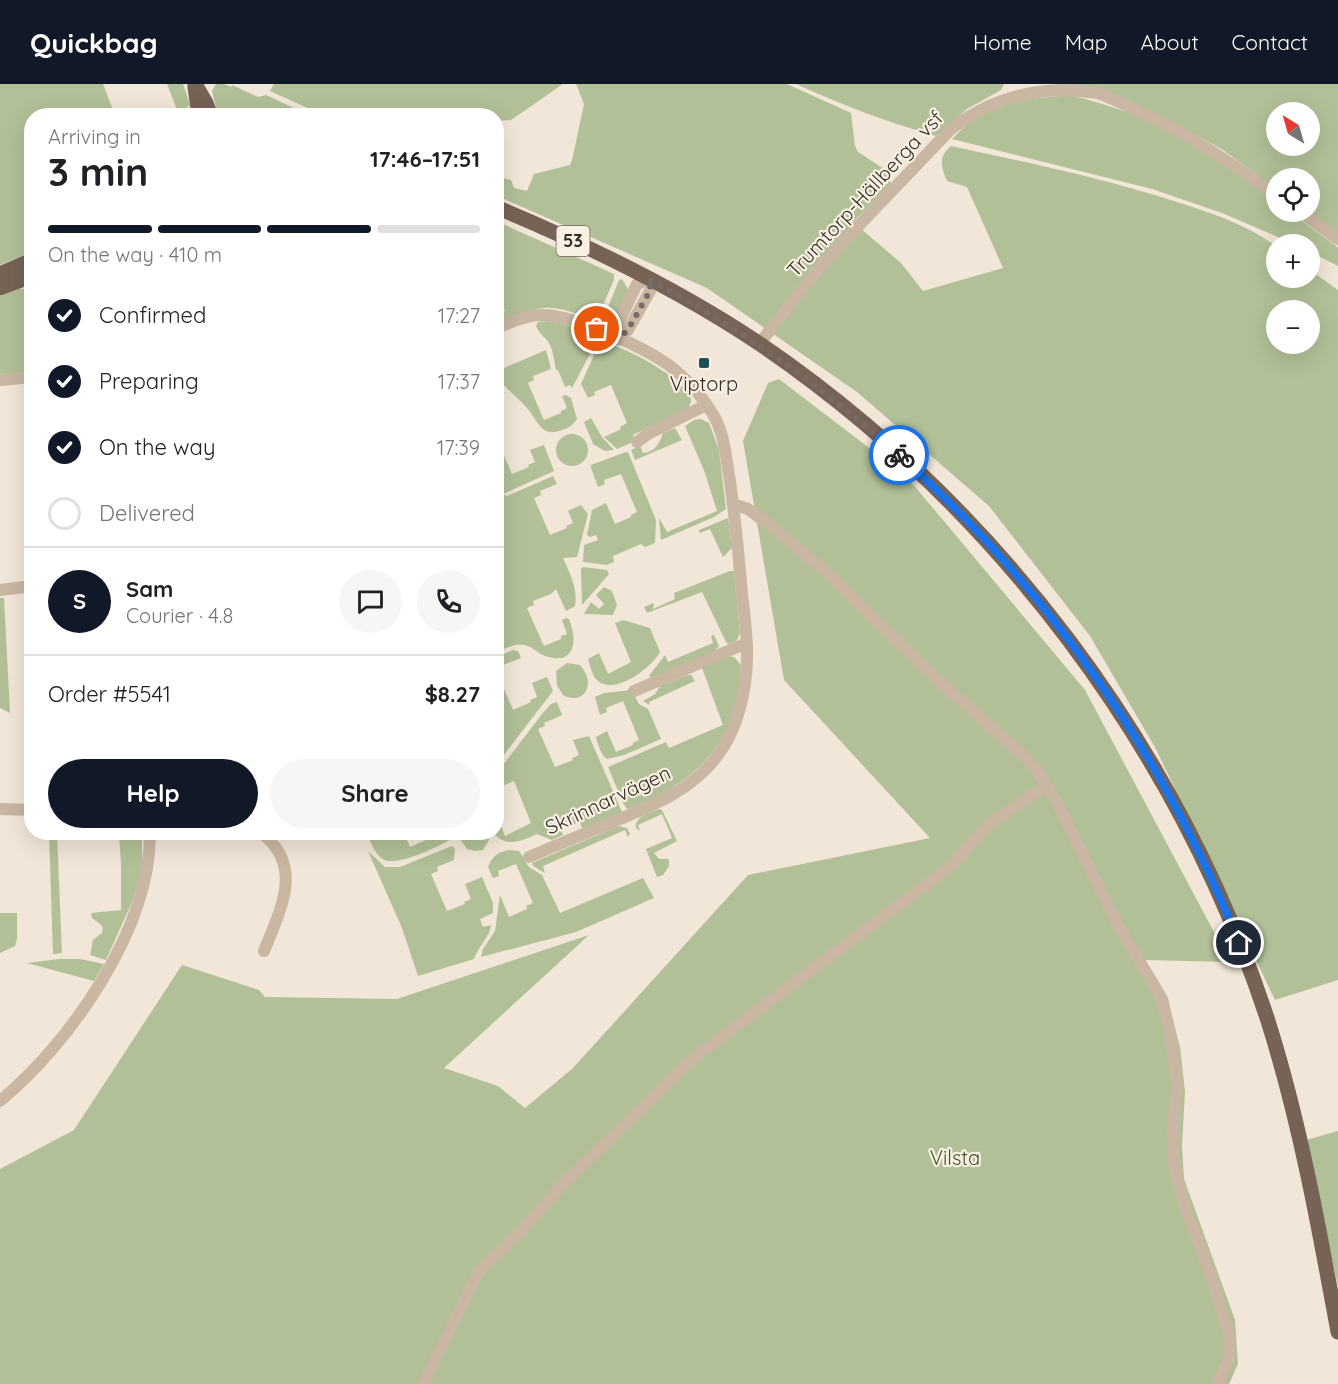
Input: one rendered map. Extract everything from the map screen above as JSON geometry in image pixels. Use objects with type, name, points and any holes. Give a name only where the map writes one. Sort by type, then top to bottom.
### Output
[{"type":"main road","points":[[195,84],[197,108]]},
{"type":"main road","points":[[195,84],[208,108]]},
{"type":"main road","name":"53","points":[[504,211],[599,254],[700,306],[759,344],[856,418],[924,477],[1014,571],[1094,675],[1138,741],[1202,858],[1235,932],[1268,1021],[1283,1074],[1306,1168],[1338,1332]]},
{"type":"main road","points":[[0,274],[24,264]]},
{"type":"main road","points":[[0,288],[24,279]]},
{"type":"street","name":"Trumtorp-Hällberga vsf","points":[[759,344],[823,263],[948,132],[981,107],[1014,93],[1052,88],[1096,93],[1149,116],[1202,144],[1266,188]]},
{"type":"street","points":[[1314,222],[1338,239]]},
{"type":"street","points":[[618,339],[628,330],[651,289],[648,279]]},
{"type":"street","name":"Skrinnarvägen","points":[[504,325],[527,317],[552,315],[582,322],[651,354],[674,369],[691,385],[706,405],[724,440],[747,643],[747,672],[737,718],[728,739],[705,770],[664,800],[529,857]]},
{"type":"street","points":[[0,380],[24,378]]},
{"type":"street","points":[[637,442],[648,434],[706,405]]},
{"type":"street","points":[[733,504],[748,509],[826,572],[931,674],[1025,757],[1046,784],[1116,922],[1156,989],[1166,1015],[1177,1085],[1173,1128],[1174,1164],[1184,1205],[1209,1269],[1230,1338],[1230,1356],[1218,1384]]},
{"type":"street","points":[[0,590],[24,587]]},
{"type":"street","points":[[634,690],[747,643]]},
{"type":"street","points":[[423,1384],[478,1273],[520,1232],[562,1185],[671,1079],[695,1057],[947,869],[987,827],[1046,784]]},
{"type":"street","points":[[0,809],[24,810]]},
{"type":"street","points":[[0,1101],[44,1060],[63,1038],[101,982],[135,909],[148,866],[150,840]]},
{"type":"street","points":[[264,951],[284,900],[287,885],[282,860],[269,840]]},
{"type":"green space","points":[[0,84],[103,84],[112,108],[24,108],[24,255],[0,265]]},
{"type":"green space","points":[[167,84],[183,84],[190,105],[186,108],[176,108]]},
{"type":"green space","points":[[216,84],[231,87],[232,85],[258,97],[266,95],[294,108],[216,108],[212,91]]},
{"type":"green space","points":[[274,84],[563,84],[511,120],[504,120],[504,108],[308,108],[270,91]]},
{"type":"green space","points":[[576,84],[787,84],[851,113],[855,146],[858,152],[887,171],[891,184],[853,222],[901,263],[923,291],[1003,268],[967,187],[947,181],[942,167],[942,158],[951,146],[1093,178],[1216,215],[1266,240],[1266,288],[1320,288],[1320,277],[1338,290],[1338,980],[1275,1000],[1156,749],[1090,636],[989,506],[857,392],[707,288],[504,199],[504,178],[511,180],[514,188],[527,191],[534,174],[570,165],[584,104]]},
{"type":"green space","points":[[796,84],[1004,84],[1001,90],[967,109],[936,136],[865,113]]},
{"type":"green space","points":[[1054,84],[1338,84],[1338,234],[1320,220],[1320,168],[1266,168],[1266,182],[1223,150],[1178,125],[1072,86]]},
{"type":"green space","points":[[1069,95],[1141,118],[1209,153],[1266,194],[1266,222],[1303,222],[1320,234],[1271,234],[1222,213],[1152,189],[952,139],[972,119],[1010,101]]},
{"type":"green space","points":[[504,225],[614,274],[614,280],[596,321],[568,311],[545,308],[523,312],[504,319]]},
{"type":"green space","points":[[1320,234],[1338,248],[1338,266],[1320,257]]},
{"type":"green space","points":[[622,279],[629,291],[612,318],[602,322],[619,280]]},
{"type":"green space","points":[[24,289],[24,372],[0,374],[0,296]]},
{"type":"green space","points":[[538,322],[565,324],[594,336],[593,348],[572,388],[570,385],[565,387],[556,370],[550,345],[536,326]]},
{"type":"green space","points":[[600,342],[622,348],[675,379],[690,396],[688,409],[633,435],[635,441],[617,449],[604,437],[621,429],[620,427],[627,423],[611,385],[594,392],[595,395],[588,398],[581,384]]},
{"type":"green space","points":[[546,350],[551,369],[533,376],[534,380],[528,383],[544,420],[567,408],[562,396],[566,395],[571,398],[577,419],[564,429],[555,432],[545,430],[504,385],[504,368]]},
{"type":"green space","name":"Vilsta","points":[[779,379],[907,477],[1085,690],[1230,962],[1145,960],[1158,981],[1172,1017],[1180,1047],[1185,1091],[1182,1146],[1184,1179],[1235,1320],[1238,1364],[1229,1384],[0,1384],[0,1169],[74,1130],[182,965],[259,990],[265,997],[397,999],[589,935],[444,1068],[498,1086],[525,1108],[573,1068],[748,875],[930,838],[784,680],[743,441],[768,383]]},
{"type":"green space","points":[[591,418],[602,437],[614,450],[605,451],[593,444],[584,422]]},
{"type":"green space","points":[[701,419],[709,423],[719,450],[726,509],[714,517],[661,540],[659,518],[667,532],[717,511],[705,473],[685,426],[694,420]]},
{"type":"green space","points":[[675,428],[682,440],[635,460],[631,450],[640,446],[643,453],[651,451],[658,444],[663,433]]},
{"type":"green space","points":[[572,434],[584,438],[588,450],[584,462],[572,466],[560,462],[556,450],[560,438]]},
{"type":"green space","points":[[544,445],[554,471],[504,494],[504,455],[512,474],[535,462],[530,450]]},
{"type":"green space","points":[[628,452],[656,520],[655,543],[645,547],[641,544],[613,556],[614,562],[607,565],[583,562],[584,545],[598,540],[596,535],[590,537],[587,535],[592,510],[606,503],[615,524],[637,512],[621,474],[604,480],[605,484],[598,487],[591,468],[591,465]]},
{"type":"green space","points":[[553,476],[557,484],[540,491],[541,495],[534,498],[550,535],[573,523],[568,511],[581,505],[588,514],[577,557],[563,558],[574,588],[575,606],[566,611],[556,589],[551,594],[533,601],[534,605],[527,608],[544,646],[567,634],[562,620],[569,619],[573,635],[572,650],[563,658],[555,658],[545,656],[527,646],[504,649],[504,494],[507,496]]},
{"type":"green space","points":[[728,518],[732,548],[723,557],[710,529],[700,533],[699,530]]},
{"type":"green space","points":[[583,567],[607,570],[609,574],[582,605],[581,569]]},
{"type":"green space","points":[[734,571],[740,633],[733,643],[726,642],[702,592],[647,613],[644,607],[654,603],[653,609],[675,599],[674,593]]},
{"type":"green space","points":[[604,587],[612,591],[617,605],[613,615],[584,614],[591,602],[599,609],[604,604],[596,595]]},
{"type":"green space","points":[[0,598],[4,598],[10,713],[0,708]]},
{"type":"green space","points":[[623,620],[650,628],[660,652],[649,665],[632,678],[613,685],[604,684],[594,676],[588,659],[599,653],[608,674],[631,662],[615,623]]},
{"type":"green space","points":[[714,635],[719,646],[715,651],[652,678],[649,676],[665,655],[668,662],[713,643],[711,636]]},
{"type":"green space","points":[[513,650],[518,651],[521,658],[504,665],[504,654]]},
{"type":"green space","points":[[727,656],[734,657],[741,665],[738,697],[723,737],[712,753],[683,780],[648,801],[628,809],[624,805],[608,767],[666,742],[669,748],[723,725],[702,668]]},
{"type":"green space","points":[[567,663],[580,665],[588,680],[585,692],[576,698],[563,695],[557,685],[556,671]]},
{"type":"green space","points":[[691,675],[695,681],[649,702],[650,705],[643,701],[655,694],[660,686]]},
{"type":"green space","points":[[547,677],[553,691],[504,755],[504,689],[513,710],[537,697],[532,683]]},
{"type":"green space","points":[[632,690],[639,704],[648,709],[661,739],[624,755],[607,759],[601,752],[596,737],[607,731],[616,752],[639,740],[623,701],[606,708],[607,712],[600,715],[595,697],[604,693]]},
{"type":"green space","points":[[557,702],[562,715],[544,723],[545,726],[538,729],[555,767],[579,755],[573,740],[589,736],[622,812],[583,829],[579,822],[561,830],[563,835],[552,840],[537,834],[520,841],[508,842],[503,840],[504,834],[505,836],[531,823],[514,781],[504,785],[504,764],[551,704]]},
{"type":"green space","points":[[659,809],[662,810],[677,841],[654,853],[659,859],[669,859],[669,866],[663,875],[657,877],[646,849],[672,838],[662,814],[638,825],[640,831],[636,828],[636,824],[640,818]]},
{"type":"green space","points":[[619,826],[627,828],[630,834],[628,837],[625,830],[543,866],[545,873],[533,866],[532,863]]},
{"type":"green space","points":[[49,840],[57,840],[62,953],[53,954]]},
{"type":"green space","points":[[119,840],[142,840],[142,870],[132,902],[106,960],[90,955],[93,940],[102,933],[103,928],[92,918],[91,913],[121,910]]},
{"type":"green space","points":[[370,840],[407,840],[410,847],[426,840],[449,840],[418,855],[390,861],[384,860]]},
{"type":"green space","points":[[461,840],[489,840],[483,850],[467,849]]},
{"type":"green space","points":[[452,846],[455,849],[454,860],[437,867],[438,871],[431,874],[447,911],[471,899],[465,884],[482,877],[493,903],[493,913],[480,919],[483,927],[491,925],[490,929],[474,959],[418,976],[402,928],[368,851],[385,867],[400,867]]},
{"type":"green space","points":[[510,850],[519,851],[529,867],[542,875],[560,913],[643,878],[654,898],[576,932],[481,957],[483,949],[495,931],[500,895],[509,917],[527,909],[526,906],[533,903],[516,864],[498,871],[499,876],[493,878],[488,867],[496,855]]},
{"type":"green space","points":[[0,913],[17,913],[17,939],[15,946],[0,953]]},
{"type":"green space","points":[[80,959],[104,964],[94,981],[27,963]]},
{"type":"green space","points":[[1338,1131],[1338,1286],[1306,1140]]},
{"type":"way so far","points":[[597,329],[618,339],[628,330],[651,289],[648,279],[700,306],[759,344],[812,382],[899,455]]},
{"type":"place","name":"Viptorp","points":[[704,363]]},
{"type":"route","points":[[899,455],[954,507],[1014,571],[1094,675],[1138,741],[1169,795],[1202,858],[1239,943]]}]
